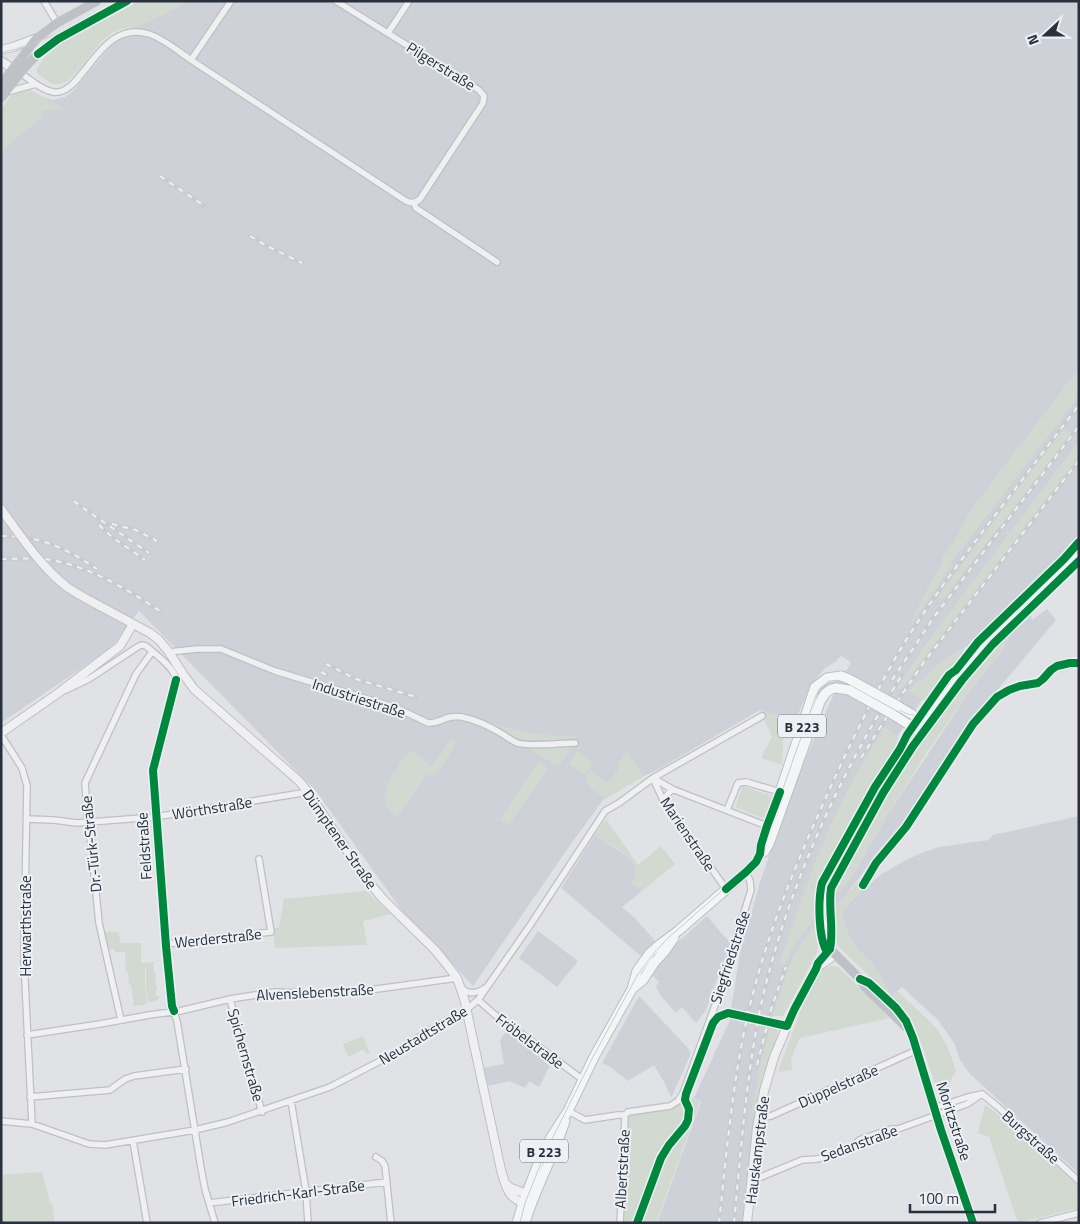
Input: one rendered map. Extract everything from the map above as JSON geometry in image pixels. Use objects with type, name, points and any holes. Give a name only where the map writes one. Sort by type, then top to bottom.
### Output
[{"type":"main road","points":[[4,95],[22,57],[37,38],[57,23],[98,1]]},
{"type":"main road","points":[[1,84],[58,39],[127,1]]},
{"type":"main road","points":[[832,952],[827,942],[824,902],[828,880],[880,789],[960,672],[980,649],[1079,551]]},
{"type":"main road","name":"B 223","points":[[525,1223],[541,1156],[568,1112],[632,989],[636,973],[658,945],[678,931],[726,889],[748,876],[756,862],[815,687],[827,678],[842,676],[922,727]]},
{"type":"main road","name":"B 223","points":[[760,854],[764,852],[769,844],[820,702],[826,692],[832,688],[844,688],[895,710]]},
{"type":"main road","name":"Moritzstraße","points":[[832,952],[860,979],[869,983],[896,1008],[906,1021],[973,1223]]},
{"type":"main road","name":"B 223","points":[[517,1223],[529,1200]]},
{"type":"street","points":[[44,1],[57,23]]},
{"type":"street","points":[[191,60],[231,1]]},
{"type":"street","name":"Pilgerstraße","points":[[336,1],[479,90],[484,96],[483,102],[420,199],[414,203]]},
{"type":"street","points":[[388,33],[409,1]]},
{"type":"street","points":[[1,61],[46,90],[54,93],[61,92],[69,88],[107,44],[119,36],[138,32],[159,38],[406,201],[414,203],[416,208],[497,262]]},
{"type":"street","points":[[1,50],[37,38]]},
{"type":"street","points":[[4,95],[36,84]]},
{"type":"street","name":"Dümptener Straße","points":[[1,509],[53,575],[79,595],[155,636],[169,652],[194,689],[299,781],[366,879],[383,899],[435,950],[456,978],[467,1009],[501,1170],[508,1192],[512,1197],[529,1200]]},
{"type":"street","points":[[1,734],[120,646],[133,624]]},
{"type":"street","points":[[57,694],[89,679],[138,646],[146,646],[152,652]]},
{"type":"street","name":"Industriestraße","points":[[169,652],[221,649],[275,671],[397,708],[428,723],[434,723],[451,716],[462,717],[488,726],[518,743],[575,743]]},
{"type":"street","name":"Feldstraße","points":[[152,652],[176,675],[153,770],[155,817],[172,1006],[178,1021],[203,1175],[215,1223]]},
{"type":"street","name":"Dr.-Türk-Straße","points":[[120,1020],[99,923],[85,783],[136,674],[152,652]]},
{"type":"street","name":"Neustadtstraße","points":[[1,1121],[32,1124],[89,1144],[105,1145],[133,1141],[195,1130],[262,1112],[330,1087],[386,1058],[467,1009],[478,1000],[605,811],[653,778],[762,716]]},
{"type":"street","name":"Herwarthstraße","points":[[1,734],[22,768],[27,786],[24,961],[32,1124]]},
{"type":"street","points":[[653,778],[672,789],[767,826]]},
{"type":"street","name":"Marienstraße","points":[[653,778],[663,800],[726,889]]},
{"type":"street","points":[[727,810],[738,783],[746,782],[780,792]]},
{"type":"street","points":[[663,800],[672,789]]},
{"type":"street","name":"Wörthstraße","points":[[27,819],[77,823],[155,817],[308,792]]},
{"type":"street","name":"Werderstraße","points":[[166,944],[271,932],[259,859]]},
{"type":"street","name":"Siegfriedstraße","points":[[568,1112],[585,1120],[624,1115],[628,1112],[675,1104],[681,1096],[717,1000],[751,890],[748,876]]},
{"type":"street","name":"Hauskampstraße","points":[[747,1223],[758,1118],[774,1057],[794,1010],[818,962],[832,952]]},
{"type":"street","name":"Alvenslebenstraße","points":[[27,1035],[180,1011],[230,999],[274,992],[355,992],[456,978]]},
{"type":"street","points":[[460,987],[464,991],[472,993],[479,992],[489,986]]},
{"type":"street","name":"Spichernstraße","points":[[230,999],[262,1112]]},
{"type":"street","name":"Fröbelstraße","points":[[478,1000],[583,1080]]},
{"type":"street","name":"Düppelstraße","points":[[758,1118],[771,1116],[917,1050]]},
{"type":"street","points":[[30,1097],[110,1090],[125,1079],[134,1076],[186,1068]]},
{"type":"street","name":"Burgstraße","points":[[935,1112],[967,1104],[982,1094],[1079,1181]]},
{"type":"street","points":[[291,1101],[306,1191],[308,1223]]},
{"type":"street","name":"Sedanstraße","points":[[752,1177],[769,1174],[802,1160],[818,1159],[853,1147],[859,1140],[891,1129],[898,1129],[935,1112]]},
{"type":"street","name":"Albertstraße","points":[[620,1223],[624,1115]]},
{"type":"street","points":[[133,1141],[146,1223]]},
{"type":"street","points":[[376,1157],[385,1166],[390,1223]]},
{"type":"street","name":"Friedrich-Karl-Straße","points":[[209,1204],[387,1182]]},
{"type":"street","points":[[1040,1223],[1079,1213]]},
{"type":"shaded area","points":[[140,1],[1079,1],[1079,539],[1009,610],[975,641],[964,648],[957,665],[945,673],[926,692],[815,864],[780,963],[818,914],[856,870],[888,814],[968,694],[1001,653],[1014,625],[1030,610],[1032,620],[1047,609],[1056,620],[968,725],[905,824],[871,862],[843,899],[818,922],[797,950],[788,969],[773,1016],[773,1028],[755,1111],[744,1223],[657,1223],[701,1102],[694,1098],[729,1022],[740,953],[760,882],[792,789],[844,671],[847,670],[851,662],[841,656],[825,668],[811,685],[798,714],[778,716],[760,710],[603,800],[473,986],[400,908],[316,791],[139,611],[111,648],[1,723],[1,110],[16,93],[30,90],[53,100],[65,97],[72,92],[110,47],[136,26],[127,9]]},
{"type":"shaded area","points":[[140,1],[191,1],[138,26],[112,33],[103,40],[73,76],[60,84],[53,84],[37,73],[37,69],[44,58],[60,44]]},
{"type":"shaded area","points":[[30,90],[66,110],[43,110],[42,118],[8,145],[1,154],[1,109],[11,96]]},
{"type":"shaded area","points":[[1079,368],[1079,396],[952,561],[951,566],[909,627],[943,561],[941,560],[956,538],[969,512]]},
{"type":"shaded area","points":[[1063,428],[1072,434],[942,600],[939,596]]},
{"type":"shaded area","points":[[1079,441],[1079,458],[901,689],[897,688],[926,644]]},
{"type":"shaded area","points":[[1009,636],[1001,653],[968,694],[925,755],[856,870],[831,900],[832,889],[892,781],[962,682],[997,642]]},
{"type":"shaded area","points":[[964,648],[960,660],[925,701],[908,691],[947,658]]},
{"type":"shaded area","points":[[760,710],[778,716],[784,727],[782,765],[761,758],[772,737]]},
{"type":"shaded area","points":[[485,721],[525,732],[555,736],[579,736],[568,740],[526,740],[514,737]]},
{"type":"shaded area","points":[[885,726],[903,743],[872,788],[819,885],[816,896],[818,914],[796,943],[784,966],[780,963],[823,844],[849,788]]},
{"type":"shaded area","points":[[451,739],[455,742],[454,748],[435,776],[428,772],[398,817],[388,808],[385,798],[388,783],[396,769],[410,750],[431,767]]},
{"type":"shaded area","points":[[526,746],[530,747],[573,746],[558,767]]},
{"type":"shaded area","points":[[577,751],[593,763],[585,775],[569,764]]},
{"type":"shaded area","points":[[628,752],[643,777],[605,799],[593,790],[585,780],[590,771],[608,783],[619,768],[617,766],[624,755]]},
{"type":"shaded area","points":[[538,762],[548,769],[508,826],[500,820]]},
{"type":"shaded area","points":[[743,786],[772,796],[764,818],[735,807]]},
{"type":"shaded area","points":[[1079,816],[1079,1174],[970,1074],[960,1060],[954,1043],[938,1020],[902,987],[891,997],[874,966],[857,949],[849,936],[842,917],[843,909],[863,889],[882,874],[919,854],[939,847],[989,840],[993,835]]},
{"type":"shaded area","points":[[606,819],[638,865],[661,846],[675,864],[643,890],[632,883],[636,876],[636,869],[633,863],[622,852],[595,835]]},
{"type":"shaded area","points":[[595,835],[630,858],[635,866],[636,875],[632,883],[643,890],[622,907],[635,918],[656,942],[642,957],[561,888]]},
{"type":"shaded area","points":[[863,875],[866,880],[863,889],[843,909],[842,917],[849,936],[857,949],[874,966],[891,996],[838,946],[834,937],[832,909]]},
{"type":"shaded area","points":[[366,891],[391,914],[363,921],[367,945],[275,948],[273,929],[279,927],[284,899]]},
{"type":"shaded area","points":[[707,916],[730,943],[706,1010],[696,1023],[682,1007],[676,1013],[660,995],[656,986],[659,982],[650,975],[659,962],[677,943]]},
{"type":"shaded area","points":[[818,922],[817,953],[783,1016],[773,1016],[793,958],[809,932]]},
{"type":"shaded area","points":[[538,931],[578,961],[557,987],[519,958]]},
{"type":"shaded area","points":[[105,932],[119,932],[120,943],[141,943],[141,963],[154,962],[156,988],[158,990],[156,990],[156,996],[160,996],[158,1000],[148,1002],[145,967],[145,988],[147,1004],[134,1006],[128,972],[126,972],[125,952],[115,952],[114,949],[109,949]]},
{"type":"shaded area","points":[[831,966],[838,967],[889,1018],[800,1038],[791,1058],[792,1070],[778,1072],[800,1012],[820,971]]},
{"type":"shaded area","points":[[897,991],[938,1030],[948,1049],[956,1071],[949,1083],[950,1092],[938,1092],[913,1022],[902,1007],[891,997]]},
{"type":"shaded area","points":[[639,996],[690,1052],[690,1056],[671,1097],[654,1065],[628,1081],[602,1063]]},
{"type":"shaded area","points":[[770,1028],[776,1029],[778,1032],[755,1111],[752,1113],[761,1061]]},
{"type":"shaded area","points":[[508,1029],[552,1062],[539,1087],[529,1081],[525,1088],[510,1081],[488,1086],[484,1068],[504,1064],[500,1040]]},
{"type":"shaded area","points":[[363,1036],[370,1053],[367,1054],[363,1049],[348,1057],[343,1044]]},
{"type":"shaded area","points":[[684,1094],[700,1102],[656,1223],[622,1223],[627,1115],[670,1107]]},
{"type":"shaded area","points":[[985,1105],[1079,1187],[1079,1208],[1018,1223],[989,1137],[978,1133]]},
{"type":"shaded area","points":[[42,1172],[50,1203],[53,1204],[54,1223],[1,1223],[1,1175]]},
{"type":"tram line","points":[[1,53],[32,44],[61,32],[117,1]]},
{"type":"tram line","points":[[520,1223],[525,1203],[545,1153],[593,1057],[638,974],[668,938],[748,868],[762,848],[820,688],[829,681],[842,680],[905,713],[916,715],[926,712],[974,653],[1079,549]]},
{"type":"railway","points":[[160,176],[206,207]]},
{"type":"railway","points":[[250,236],[302,263]]},
{"type":"railway","points":[[719,1223],[735,1084],[751,1001],[774,926],[812,828],[861,723],[903,645],[958,565],[1079,405]]},
{"type":"railway","points":[[892,680],[934,617],[1079,426]]},
{"type":"railway","points":[[861,758],[924,662],[1079,460]]},
{"type":"railway","points":[[74,501],[149,553]]},
{"type":"railway","points":[[112,524],[136,530],[157,541]]},
{"type":"railway","points":[[99,525],[112,537],[145,560]]},
{"type":"railway","points":[[1,536],[41,541],[63,549],[97,569]]},
{"type":"railway","points":[[1,559],[42,559],[84,569],[136,595],[160,611]]},
{"type":"railway","points":[[326,664],[356,679],[416,697]]},
{"type":"railway","points":[[321,672],[327,675]]},
{"type":"railway","points":[[734,1223],[751,1059],[761,1005],[785,918],[800,876],[837,793],[879,713],[902,675]]},
{"type":"railway","points":[[757,1065],[772,1006],[786,967]]},
{"type":"cycle path","points":[[38,54],[58,39],[127,1]]},
{"type":"cycle path","points":[[827,952],[822,937],[820,918],[822,883],[875,787],[907,735],[949,675],[956,670],[978,642],[1064,559],[1079,542]]},
{"type":"cycle path","points":[[830,949],[831,888],[883,793],[913,746],[962,680],[993,644],[1079,561]]},
{"type":"cycle path","points":[[863,885],[876,863],[906,827],[973,724],[997,697],[1020,686],[1038,683],[1057,666],[1079,663]]},
{"type":"cycle path","points":[[174,1011],[166,946],[153,770],[176,680]]},
{"type":"cycle path","points":[[726,889],[756,862],[780,792]]},
{"type":"cycle path","points":[[637,1223],[661,1158],[688,1120],[689,1109],[685,1100],[686,1094],[713,1023],[718,1017],[728,1013],[787,1026],[818,963],[830,949]]},
{"type":"cycle path","points":[[860,979],[869,983],[880,993],[896,1008],[906,1021],[973,1223]]}]
